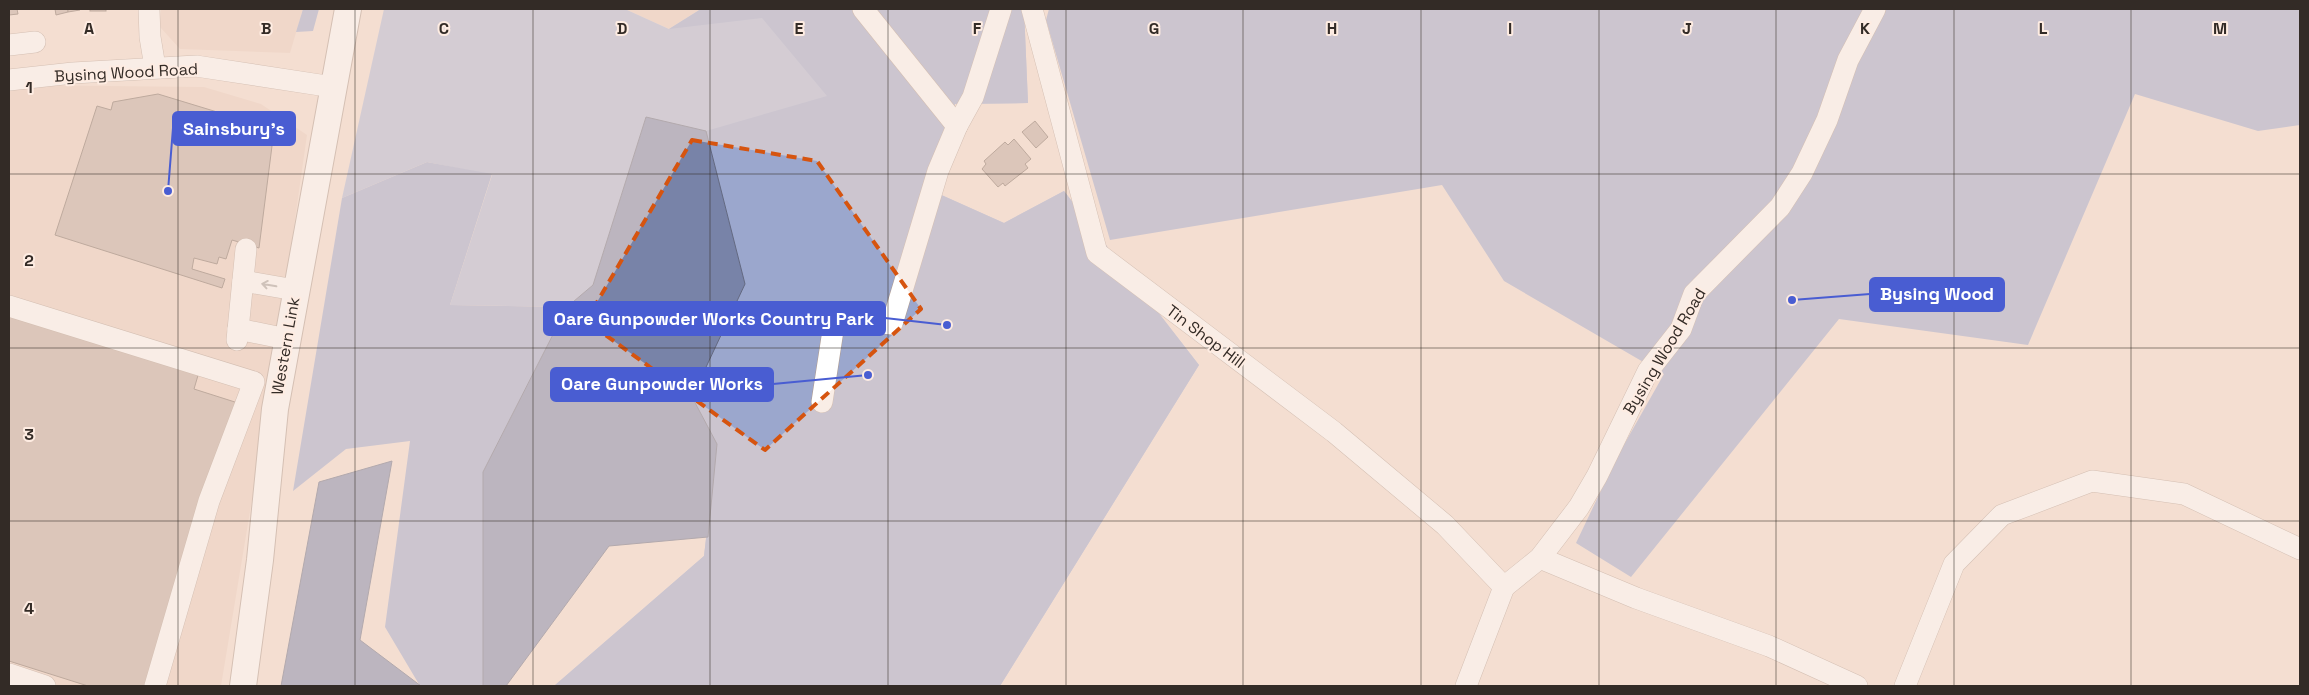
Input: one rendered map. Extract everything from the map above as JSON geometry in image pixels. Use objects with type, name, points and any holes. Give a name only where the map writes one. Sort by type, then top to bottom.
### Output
[{"type":"main road","name":"Western Link","points":[[243,686],[260,560],[275,409],[295,290],[323,151],[348,9]]},
{"type":"street","points":[[149,9],[150,37],[155,67]]},
{"type":"street","points":[[863,9],[957,126]]},
{"type":"street","points":[[822,402],[834,324],[846,319],[892,324],[938,170],[957,126],[973,97],[1001,9]]},
{"type":"street","name":"Tin Shop Hill","points":[[1032,9],[1098,253],[1334,432],[1445,525],[1504,586]]},
{"type":"street","name":"Bysing Wood Road","points":[[1504,586],[1540,558],[1579,507],[1597,476],[1648,371],[1681,329],[1694,294],[1780,208],[1802,173],[1827,120],[1848,60],[1875,9]]},
{"type":"street","points":[[9,45],[35,42]]},
{"type":"street","name":"Bysing Wood Road","points":[[9,80],[155,67],[196,66],[333,88]]},
{"type":"street","points":[[246,249],[238,335],[286,340]]},
{"type":"street","points":[[243,281],[295,290]]},
{"type":"street","points":[[9,306],[254,382],[209,501],[155,686]]},
{"type":"street","points":[[1905,686],[1954,564],[2002,515],[2092,481],[2184,494],[2300,549]]},
{"type":"street","points":[[1540,558],[1636,598],[1769,646],[1857,686]]},
{"type":"street","points":[[1466,686],[1504,586]]},
{"type":"street","points":[[9,674],[45,686]]},
{"type":"highlighted area","points":[[692,140],[817,161],[921,309],[765,450],[586,321]]},
{"type":"shaded area","points":[[161,9],[303,9],[290,53],[180,49],[160,27]]},
{"type":"shaded area","points":[[303,9],[319,9],[313,31],[296,32]]},
{"type":"shaded area","points":[[384,9],[625,9],[669,29],[701,9],[1024,9],[1028,103],[955,104],[928,189],[1004,223],[1064,191],[1199,365],[1000,686],[554,686],[704,556],[717,444],[692,397],[646,117],[593,285],[567,307],[450,305],[492,175],[427,162],[342,198]]},
{"type":"shaded area","points":[[625,9],[701,9],[669,29]]},
{"type":"shaded area","points":[[701,9],[1024,9],[1028,103],[955,104],[928,189],[1004,223],[1064,191],[1199,365],[1000,686],[554,686],[704,556],[717,444],[692,397],[745,284],[706,131],[827,96],[762,18],[669,29]]},
{"type":"shaded area","points":[[1049,9],[2300,9],[2300,125],[2258,131],[2135,94],[2028,345],[1839,319],[1631,577],[1576,543],[1617,457],[1664,374],[1504,281],[1442,185],[1110,240],[1046,20]]},
{"type":"shaded area","points":[[9,85],[204,87],[261,104],[307,135],[273,373],[221,686],[9,686]]},
{"type":"shaded area","points":[[646,117],[706,131],[745,284],[692,397],[717,444],[708,537],[609,546],[506,686],[483,686],[483,472],[567,307],[593,285]]},
{"type":"shaded area","points":[[427,162],[492,174],[450,305],[567,307],[483,472],[483,686],[420,686],[385,627],[410,441],[346,449],[293,491],[342,198]]},
{"type":"shaded area","points":[[392,461],[360,640],[421,686],[281,686],[319,482]]},
{"type":"building","points":[[9,9],[17,9],[18,14],[9,15]]},
{"type":"building","points":[[55,9],[68,9],[68,12],[56,15]]},
{"type":"building","points":[[68,9],[80,9],[80,10],[68,12]]},
{"type":"building","points":[[90,9],[106,9],[106,11],[90,11]]},
{"type":"building","points":[[158,94],[250,122],[246,138],[272,146],[259,248],[232,240],[226,259],[219,257],[217,264],[194,258],[192,269],[225,279],[222,288],[55,235],[97,106],[111,110],[113,102]]},
{"type":"building","points":[[1035,121],[1048,137],[1036,148],[1022,132]]},
{"type":"building","points":[[1014,139],[1031,159],[1025,164],[1028,168],[1005,186],[1003,183],[998,187],[982,169],[986,164],[984,161],[1005,142],[1008,145]]},
{"type":"building","points":[[9,311],[199,372],[194,389],[238,403],[147,686],[88,686],[9,661]]},
{"type":"place","name":"Sainsbury's","points":[[168,191]]},
{"type":"place","name":"Bysing Wood","points":[[1792,300]]},
{"type":"place","name":"Oare Gunpowder Works Country Park","points":[[947,325]]},
{"type":"place","name":"Oare Gunpowder Works","points":[[868,375]]}]
